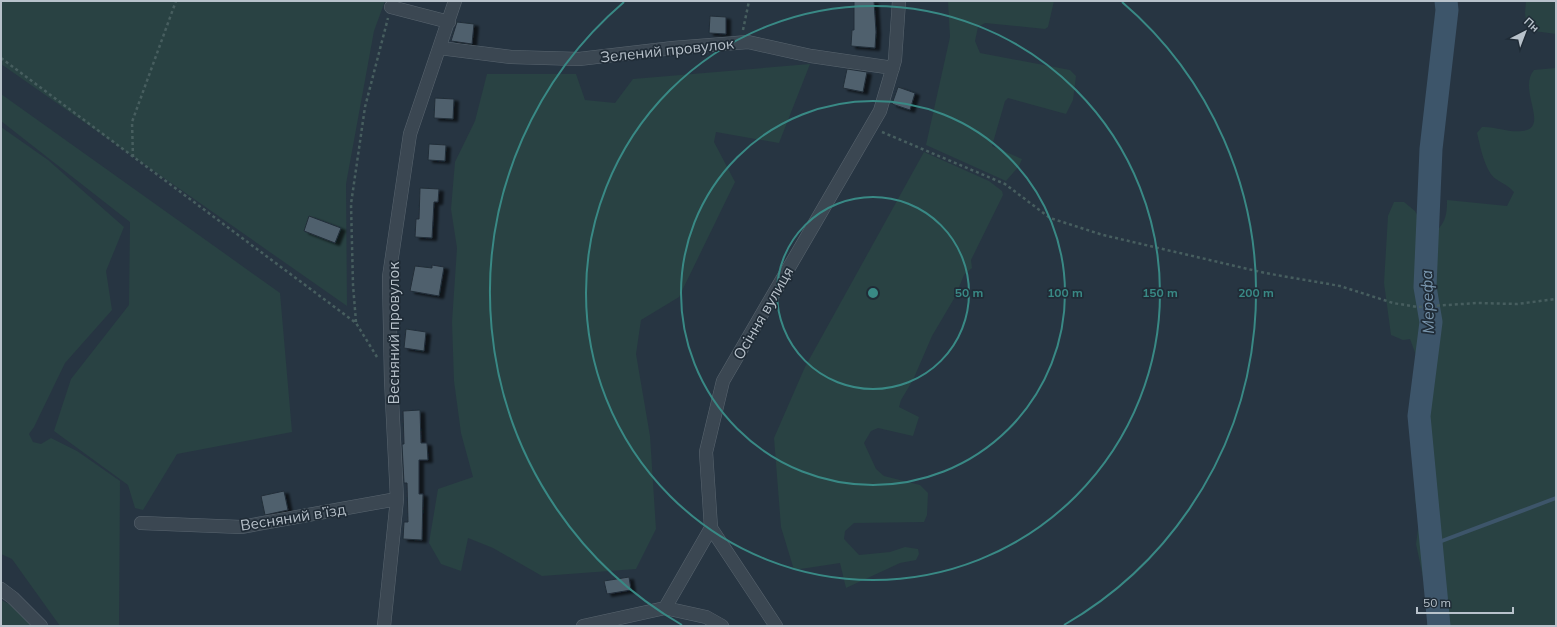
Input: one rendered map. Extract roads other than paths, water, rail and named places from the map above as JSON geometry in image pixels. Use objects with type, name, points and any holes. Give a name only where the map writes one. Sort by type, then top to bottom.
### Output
[{"type":"street","name":"Весняний провулок","points":[[384,626],[396,499],[391,380],[389,277],[410,134],[455,1]]},
{"type":"street","name":"Осіння вулиця","points":[[776,626],[711,528],[706,452],[723,381],[880,111],[895,60],[899,1]]},
{"type":"street","points":[[391,7],[449,22]]},
{"type":"street","name":"Зелений провулок","points":[[440,48],[512,57],[579,60],[674,48],[748,42],[811,56],[893,68]]},
{"type":"street","name":"Весняний в’їзд","points":[[141,523],[241,527],[396,499]]},
{"type":"street","points":[[665,608],[711,528]]},
{"type":"street","points":[[1,590],[13,598],[42,626]]},
{"type":"street","points":[[583,626],[665,608],[706,617],[722,626]]},
{"type":"waterway","name":"Мерефа","points":[[1439,626],[1419,416],[1431,322],[1425,287],[1431,149],[1447,10],[1446,1]]},
{"type":"waterway","points":[[1431,545],[1556,498]]}]
